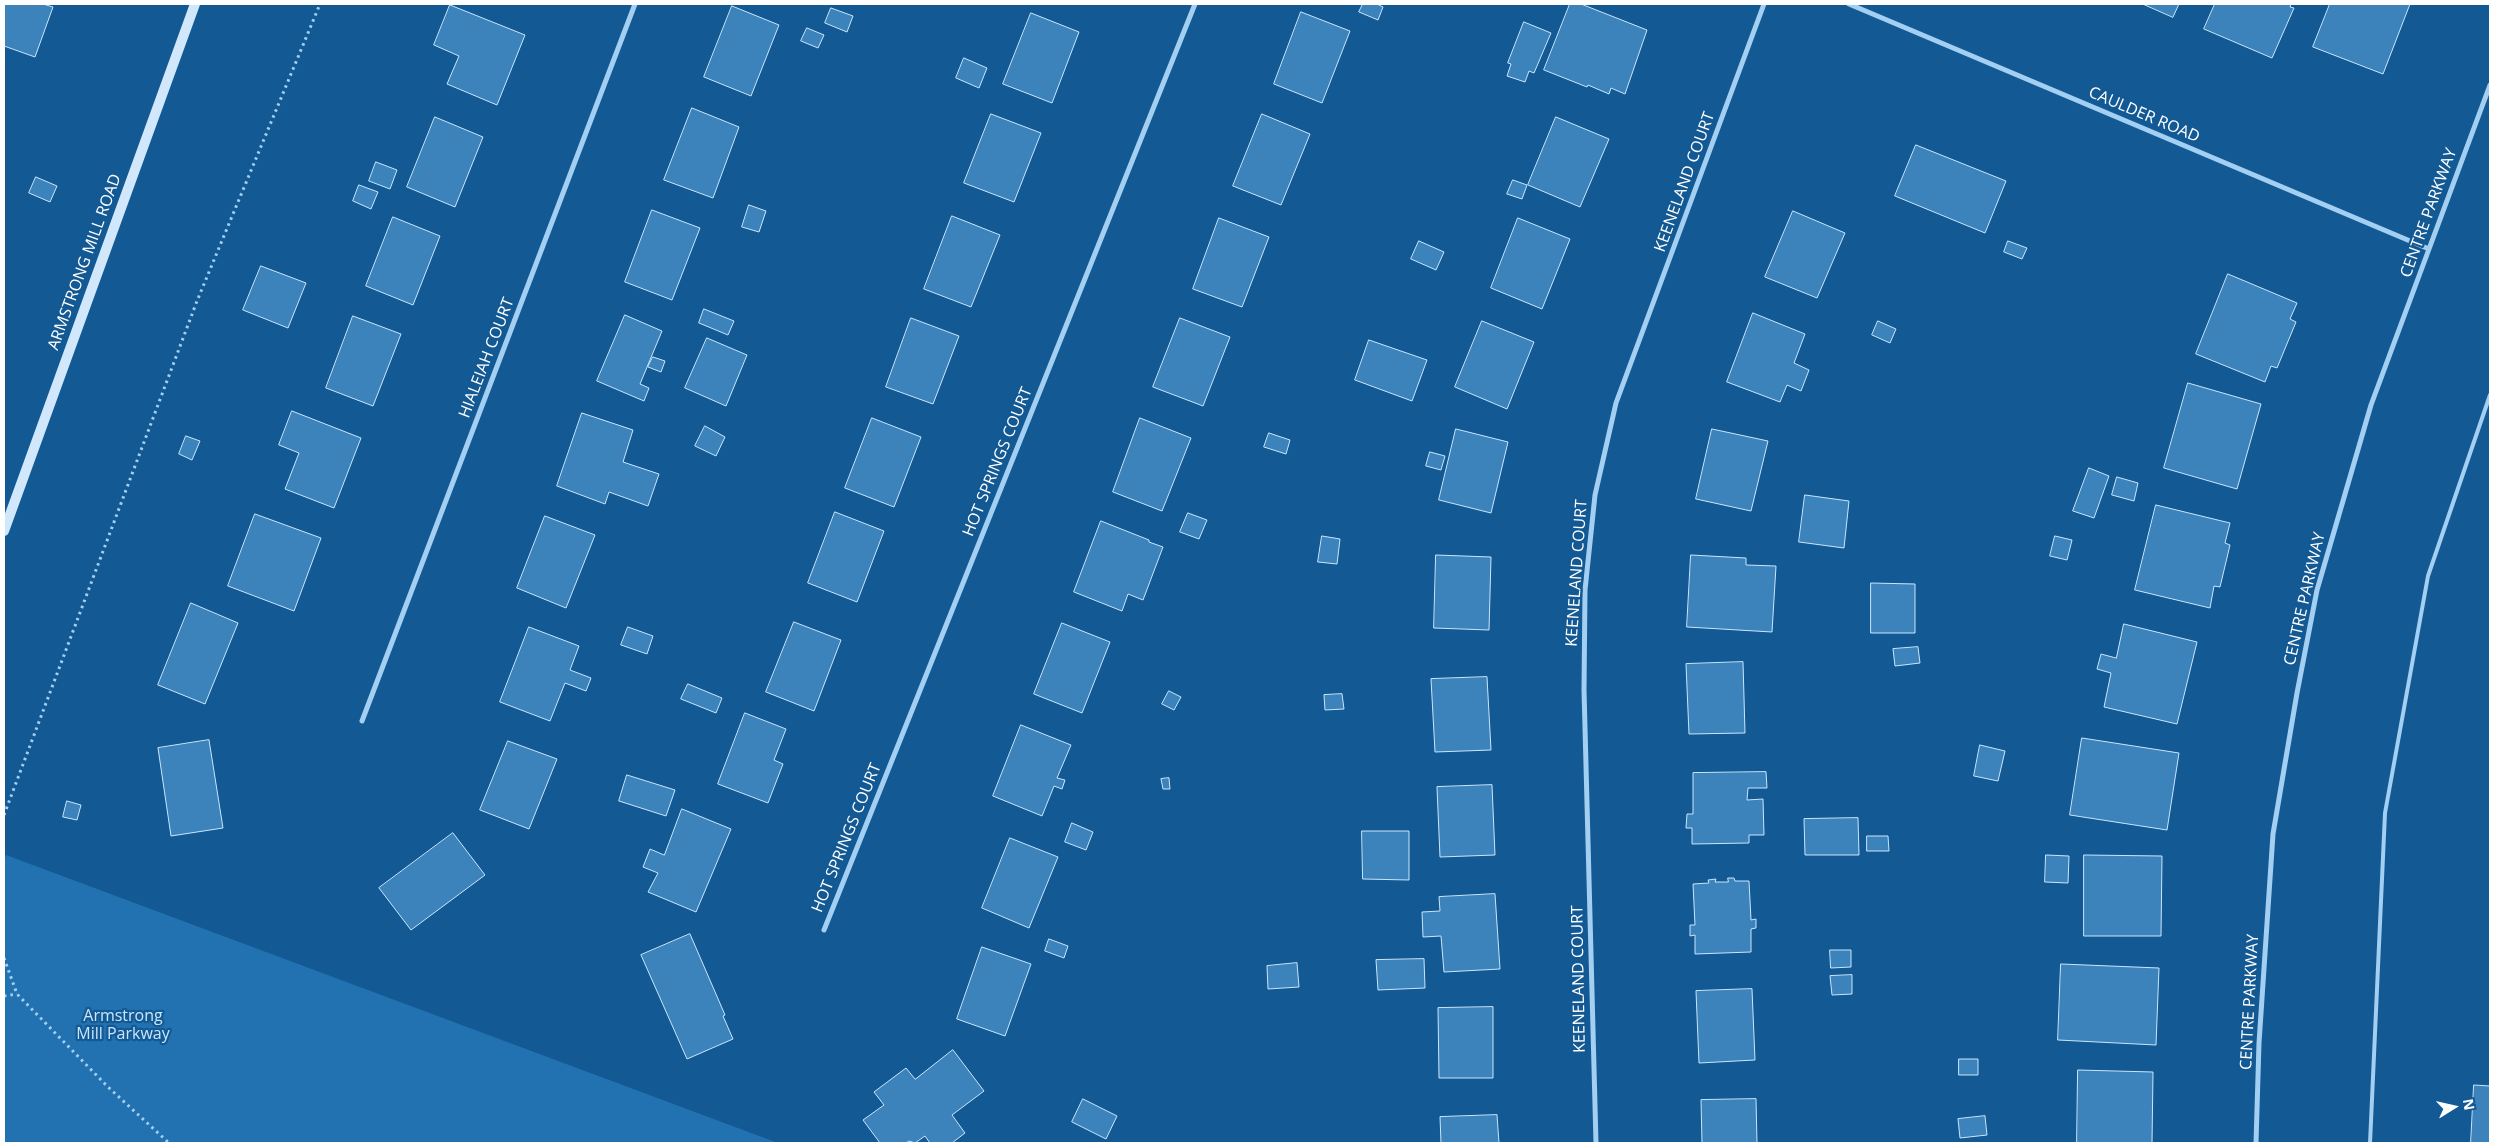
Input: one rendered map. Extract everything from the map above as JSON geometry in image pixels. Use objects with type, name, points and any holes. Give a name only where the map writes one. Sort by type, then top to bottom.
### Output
[{"type":"main road","name":"ARMSTRONG MILL ROAD","points":[[4,531],[195,4]]},
{"type":"street","name":"HIALEIAH COURT","points":[[362,721],[635,4]]},
{"type":"street","name":"HOT SPRINGS COURT","points":[[824,930],[1195,4]]},
{"type":"street","name":"KEENELAND COURT","points":[[1596,1143],[1584,690],[1585,590],[1595,495],[1616,403],[1764,4]]},
{"type":"street","name":"CAULDER ROAD","points":[[1849,4],[2429,248]]},
{"type":"street","name":"CENTRE PARKWAY","points":[[2256,1143],[2259,1043],[2273,834],[2297,693],[2318,590],[2371,405],[2490,85]]},
{"type":"lane","points":[[2370,1143],[2385,813],[2428,576],[2490,395]]},
{"type":"path","points":[[4,815],[197,300],[320,4]]},
{"type":"path","points":[[4,958],[17,994],[108,1087],[169,1143]]},
{"type":"path","points":[[4,996],[17,994]]},
{"type":"green space","name":"Armstrong Mill Parkway","points":[[6,855],[778,1143],[4,1143],[4,862]]},
{"type":"building","points":[[4,4],[43,4],[53,7],[35,57],[4,46]]},
{"type":"building","points":[[1363,4],[1377,4],[1383,7],[1378,20],[1359,12]]},
{"type":"building","points":[[1570,4],[1581,4],[1647,30],[1625,94],[1611,88],[1609,94],[1544,70]]},
{"type":"building","points":[[2143,4],[2179,4],[2173,17]]},
{"type":"building","points":[[2215,4],[2291,4],[2290,7],[2294,8],[2272,58],[2204,29]]},
{"type":"building","points":[[2330,4],[2410,4],[2383,74],[2313,47]]},
{"type":"building","points":[[450,5],[525,35],[497,105],[447,84],[459,56],[434,45]]},
{"type":"building","points":[[732,6],[779,25],[751,96],[704,77]]},
{"type":"building","points":[[831,8],[853,16],[847,32],[825,23]]},
{"type":"building","points":[[1301,12],[1350,31],[1322,103],[1274,84]]},
{"type":"building","points":[[1031,13],[1079,32],[1052,103],[1003,84]]},
{"type":"building","points":[[1524,22],[1551,33],[1534,73],[1529,71],[1525,82],[1507,76],[1511,64],[1508,63]]},
{"type":"building","points":[[807,28],[824,35],[818,48],[801,41]]},
{"type":"building","points":[[964,58],[987,68],[979,88],[956,78]]},
{"type":"building","points":[[692,108],[739,127],[713,198],[664,180]]},
{"type":"building","points":[[991,114],[1041,133],[1014,202],[964,183]]},
{"type":"building","points":[[1262,114],[1310,134],[1281,205],[1233,186]]},
{"type":"building","points":[[435,117],[483,137],[455,207],[407,187]]},
{"type":"building","points":[[1556,117],[1609,139],[1580,207],[1528,185]]},
{"type":"building","points":[[1916,145],[2006,181],[1985,233],[1895,196]]},
{"type":"building","points":[[376,162],[397,170],[390,189],[369,181]]},
{"type":"building","points":[[36,177],[57,186],[50,202],[29,193]]},
{"type":"building","points":[[1513,180],[1527,185],[1522,199],[1507,194]]},
{"type":"building","points":[[359,185],[378,192],[371,209],[353,201]]},
{"type":"building","points":[[749,205],[766,211],[759,232],[742,227]]},
{"type":"building","points":[[652,210],[700,228],[672,300],[625,282]]},
{"type":"building","points":[[1793,211],[1845,233],[1817,298],[1765,277]]},
{"type":"building","points":[[952,216],[1000,235],[971,307],[924,289]]},
{"type":"building","points":[[393,217],[440,236],[413,305],[366,286]]},
{"type":"building","points":[[1219,218],[1269,237],[1242,307],[1193,289]]},
{"type":"building","points":[[1518,218],[1570,239],[1542,309],[1491,288]]},
{"type":"building","points":[[1419,241],[1444,252],[1436,270],[1411,259]]},
{"type":"building","points":[[2008,241],[2027,248],[2022,259],[2004,252]]},
{"type":"building","points":[[261,266],[306,283],[288,328],[243,310]]},
{"type":"building","points":[[2228,274],[2297,303],[2290,319],[2296,322],[2277,368],[2271,366],[2265,382],[2196,354]]},
{"type":"building","points":[[704,309],[734,321],[728,335],[699,323]]},
{"type":"building","points":[[1753,313],[1805,334],[1794,363],[1809,370],[1801,391],[1787,385],[1780,402],[1727,382]]},
{"type":"building","points":[[625,315],[662,331],[640,384],[649,388],[644,401],[597,381]]},
{"type":"building","points":[[353,316],[401,334],[373,406],[326,388]]},
{"type":"building","points":[[911,318],[959,336],[933,404],[886,387]]},
{"type":"building","points":[[1180,318],[1230,337],[1203,406],[1153,387]]},
{"type":"building","points":[[1482,321],[1534,342],[1507,409],[1455,387]]},
{"type":"building","points":[[1878,321],[1896,329],[1890,343],[1872,335]]},
{"type":"building","points":[[707,338],[747,355],[726,406],[685,388]]},
{"type":"building","points":[[1369,340],[1427,360],[1412,401],[1355,380]]},
{"type":"building","points":[[653,357],[665,361],[661,372],[648,367]]},
{"type":"building","points":[[2188,383],[2261,404],[2237,489],[2164,468]]},
{"type":"building","points":[[292,411],[361,438],[334,508],[285,489],[299,453],[279,445]]},
{"type":"building","points":[[582,413],[633,430],[623,462],[659,474],[648,506],[609,492],[605,504],[557,486]]},
{"type":"building","points":[[872,418],[921,437],[894,507],[845,488]]},
{"type":"building","points":[[1140,418],[1191,438],[1162,511],[1113,492]]},
{"type":"building","points":[[705,426],[725,437],[716,456],[695,446]]},
{"type":"building","points":[[1456,429],[1508,442],[1491,513],[1439,500]]},
{"type":"building","points":[[1712,429],[1768,441],[1751,511],[1696,499]]},
{"type":"building","points":[[1269,433],[1290,440],[1286,454],[1264,447]]},
{"type":"building","points":[[186,436],[200,441],[192,460],[179,454]]},
{"type":"building","points":[[1430,452],[1445,456],[1441,470],[1426,466]]},
{"type":"building","points":[[2089,468],[2109,476],[2094,518],[2073,511]]},
{"type":"building","points":[[2117,477],[2138,483],[2134,501],[2112,495]]},
{"type":"building","points":[[1805,495],[1849,501],[1844,548],[1799,542]]},
{"type":"building","points":[[2156,505],[2230,523],[2225,543],[2230,545],[2220,587],[2214,586],[2210,608],[2135,590]]},
{"type":"building","points":[[835,512],[884,531],[857,602],[808,583]]},
{"type":"building","points":[[1188,513],[1207,520],[1199,539],[1180,532]]},
{"type":"building","points":[[255,514],[321,538],[294,611],[228,586]]},
{"type":"building","points":[[545,516],[595,535],[566,608],[517,588]]},
{"type":"building","points":[[1101,521],[1163,547],[1143,600],[1128,594],[1122,611],[1074,592]]},
{"type":"building","points":[[1322,536],[1340,539],[1337,564],[1318,562]]},
{"type":"building","points":[[2055,536],[2072,540],[2067,560],[2050,556]]},
{"type":"building","points":[[1436,555],[1491,557],[1489,630],[1434,628]]},
{"type":"building","points":[[1691,555],[1746,558],[1746,565],[1776,566],[1772,632],[1687,627]]},
{"type":"building","points":[[1871,583],[1915,584],[1915,633],[1871,633]]},
{"type":"building","points":[[191,603],[238,623],[205,704],[158,685]]},
{"type":"building","points":[[794,622],[841,640],[814,711],[766,692]]},
{"type":"building","points":[[1062,623],[1110,642],[1082,713],[1034,694]]},
{"type":"building","points":[[2124,624],[2197,642],[2177,724],[2104,707],[2111,673],[2097,669],[2101,654],[2116,658]]},
{"type":"building","points":[[529,627],[579,646],[570,670],[591,678],[586,691],[565,683],[550,721],[500,702]]},
{"type":"building","points":[[628,627],[653,636],[647,654],[621,645]]},
{"type":"building","points":[[1918,647],[1920,663],[1895,666],[1893,649]]},
{"type":"building","points":[[1743,662],[1745,733],[1689,734],[1686,664]]},
{"type":"building","points":[[1487,677],[1491,750],[1435,752],[1431,679]]},
{"type":"building","points":[[688,684],[722,698],[716,713],[681,699]]},
{"type":"building","points":[[1169,691],[1181,697],[1174,710],[1162,704]]},
{"type":"building","points":[[1342,694],[1344,709],[1325,710],[1324,695]]},
{"type":"building","points":[[745,713],[786,729],[774,760],[783,764],[768,803],[718,784]]},
{"type":"building","points":[[1021,725],[1071,745],[1057,778],[1065,780],[1062,789],[1054,786],[1042,816],[993,796]]},
{"type":"building","points":[[2082,738],[2179,753],[2167,830],[2070,815]]},
{"type":"building","points":[[209,740],[223,828],[171,836],[158,748]]},
{"type":"building","points":[[508,741],[557,759],[529,829],[480,810]]},
{"type":"building","points":[[1980,745],[2005,751],[1998,781],[1974,776]]},
{"type":"building","points":[[1766,772],[1767,788],[1748,788],[1747,800],[1763,799],[1764,835],[1749,835],[1749,843],[1692,844],[1692,828],[1686,828],[1687,814],[1693,814],[1693,773]]},
{"type":"building","points":[[627,775],[675,790],[666,816],[619,801]]},
{"type":"building","points":[[1169,778],[1170,789],[1163,789],[1161,779]]},
{"type":"building","points":[[1492,785],[1495,855],[1440,857],[1437,787]]},
{"type":"building","points":[[67,801],[81,805],[77,820],[63,817]]},
{"type":"building","points":[[682,809],[731,829],[696,912],[648,892],[658,873],[643,867],[650,849],[664,855]]},
{"type":"building","points":[[1858,818],[1859,855],[1805,855],[1804,819]]},
{"type":"building","points":[[1072,823],[1093,832],[1086,850],[1065,842]]},
{"type":"building","points":[[1362,831],[1409,831],[1409,880],[1363,879]]},
{"type":"building","points":[[453,833],[485,875],[411,930],[379,888]]},
{"type":"building","points":[[1867,836],[1888,836],[1889,851],[1867,851]]},
{"type":"building","points":[[1010,838],[1058,857],[1029,928],[982,908]]},
{"type":"building","points":[[2046,855],[2069,856],[2068,883],[2045,882]]},
{"type":"building","points":[[2084,855],[2162,856],[2161,936],[2084,936]]},
{"type":"building","points":[[1728,878],[1734,878],[1735,881],[1749,881],[1751,920],[1756,919],[1756,928],[1751,929],[1751,952],[1695,954],[1695,935],[1690,936],[1690,925],[1695,925],[1693,884],[1709,883],[1708,880],[1716,879],[1715,882],[1728,882]]},
{"type":"building","points":[[1495,894],[1500,969],[1444,972],[1441,936],[1423,937],[1422,912],[1440,911],[1439,897]]},
{"type":"building","points":[[690,934],[725,1015],[723,1016],[733,1039],[687,1059],[641,955]]},
{"type":"building","points":[[1049,939],[1068,946],[1064,958],[1045,951]]},
{"type":"building","points":[[982,947],[1031,964],[1005,1036],[957,1019]]},
{"type":"building","points":[[1830,950],[1851,950],[1851,967],[1831,968]]},
{"type":"building","points":[[1424,959],[1425,988],[1378,990],[1376,960]]},
{"type":"building","points":[[1297,963],[1299,987],[1268,989],[1267,966]]},
{"type":"building","points":[[2061,964],[2159,968],[2156,1045],[2058,1040]]},
{"type":"building","points":[[1852,975],[1852,994],[1832,995],[1830,976]]},
{"type":"building","points":[[1752,989],[1755,1060],[1699,1063],[1696,991]]},
{"type":"building","points":[[1493,1007],[1493,1078],[1439,1078],[1438,1008]]},
{"type":"building","points":[[953,1050],[984,1091],[952,1115],[965,1133],[952,1143],[930,1143],[925,1136],[915,1143],[909,1141],[906,1143],[880,1143],[863,1120],[884,1105],[874,1092],[906,1068],[915,1079]]},
{"type":"building","points":[[1959,1059],[1978,1059],[1978,1075],[1959,1075]]},
{"type":"building","points":[[2078,1070],[2153,1072],[2152,1143],[2077,1143]]},
{"type":"building","points":[[2474,1085],[2490,1086],[2490,1143],[2471,1143]]},
{"type":"building","points":[[1083,1099],[1117,1116],[1106,1139],[1072,1122]]},
{"type":"building","points":[[1756,1099],[1757,1143],[1702,1143],[1701,1100]]},
{"type":"building","points":[[1497,1115],[1499,1143],[1441,1143],[1440,1117]]},
{"type":"building","points":[[1985,1116],[1987,1135],[1960,1138],[1958,1119]]}]
